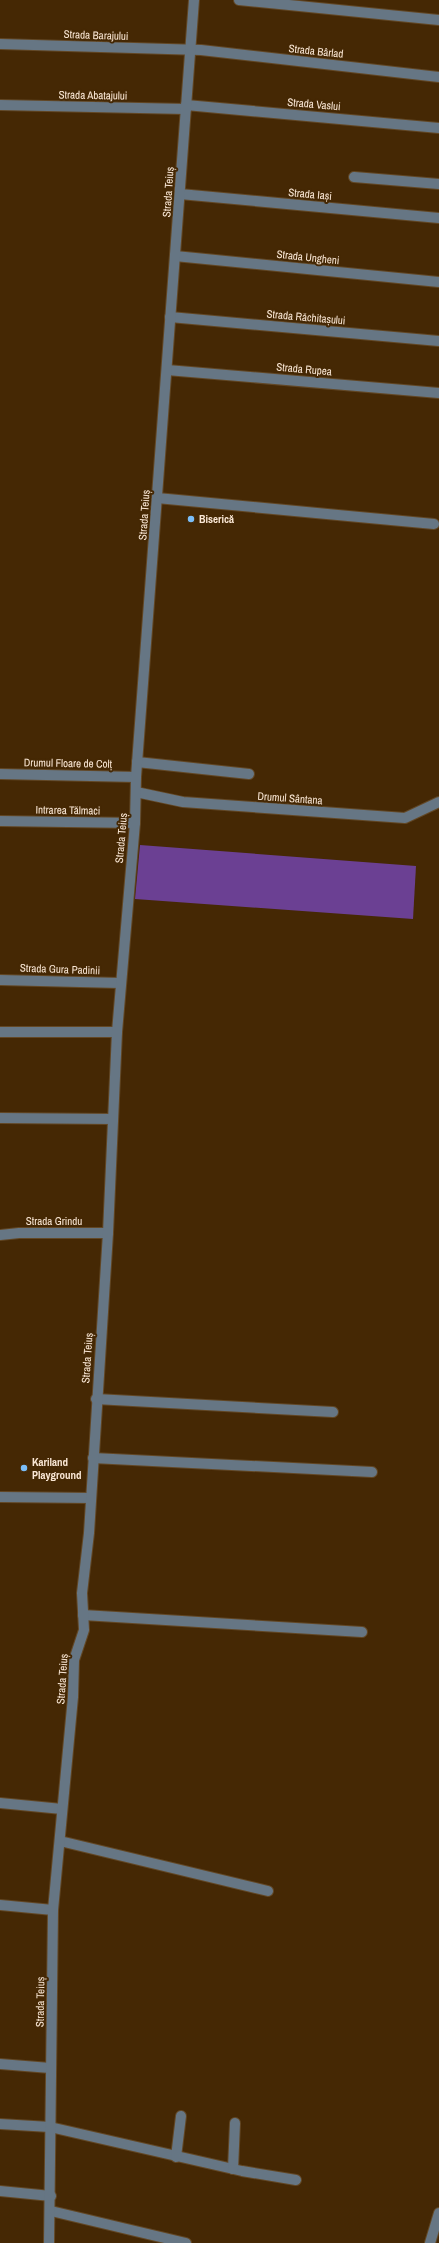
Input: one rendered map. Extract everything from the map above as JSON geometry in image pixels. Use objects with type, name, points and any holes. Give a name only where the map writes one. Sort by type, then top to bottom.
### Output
[{"type":"street","name":"Strada Teiuș","points":[[49,2243],[51,2211],[50,2068],[53,1910],[74,1660],[83,1634],[81,1597],[91,1498],[96,1399],[108,1234],[116,1032],[135,823],[137,762],[194,0]]},
{"type":"street","points":[[239,0],[439,20]]},
{"type":"street","name":"Strada Barajului","points":[[0,44],[190,50]]},
{"type":"street","name":"Strada Bârlad","points":[[190,50],[439,76]]},
{"type":"street","name":"Strada Abatajului","points":[[0,105],[186,107]]},
{"type":"street","name":"Strada Vaslui","points":[[186,107],[439,128]]},
{"type":"street","points":[[354,177],[439,184]]},
{"type":"street","name":"Strada Iași","points":[[180,194],[439,218]]},
{"type":"street","name":"Strada Ungheni","points":[[175,256],[439,282]]},
{"type":"street","name":"Strada Răchitașului","points":[[170,317],[439,341]]},
{"type":"street","name":"Strada Rupea","points":[[167,370],[439,393]]},
{"type":"street","points":[[157,498],[434,524]]},
{"type":"street","points":[[137,762],[249,774]]},
{"type":"street","name":"Drumul Floare de Colț","points":[[0,774],[136,777]]},
{"type":"street","name":"Drumul Sântana","points":[[136,792],[183,802],[405,818],[439,802]]},
{"type":"street","name":"Intrarea Tălmaci","points":[[0,821],[135,823]]},
{"type":"street","name":"Strada Gura Padinii","points":[[0,980],[120,983]]},
{"type":"street","points":[[0,1032],[116,1032]]},
{"type":"street","points":[[0,1118],[113,1119]]},
{"type":"street","name":"Strada Grindu","points":[[0,1235],[19,1233],[108,1234]]},
{"type":"street","points":[[96,1399],[333,1412]]},
{"type":"street","points":[[93,1458],[372,1472]]},
{"type":"street","points":[[0,1497],[91,1498]]},
{"type":"street","points":[[83,1615],[362,1632]]},
{"type":"street","points":[[0,1803],[62,1809]]},
{"type":"street","points":[[60,1841],[268,1892]]},
{"type":"street","points":[[0,1905],[53,1910]]},
{"type":"street","points":[[0,2064],[50,2068]]},
{"type":"street","points":[[176,2157],[181,2116]]},
{"type":"street","points":[[233,2169],[235,2123]]},
{"type":"street","points":[[0,2124],[50,2128],[176,2157],[296,2180]]},
{"type":"street","points":[[0,2191],[51,2196]]},
{"type":"street","points":[[51,2211],[186,2243]]},
{"type":"street","points":[[430,2243],[439,2213]]},
{"type":"shaded area","points":[[140,845],[416,866],[413,919],[135,899]]},
{"type":"place","name":"Biserică","points":[[191,519]]},
{"type":"place","name":"Kariland Playground","points":[[24,1468]]}]
